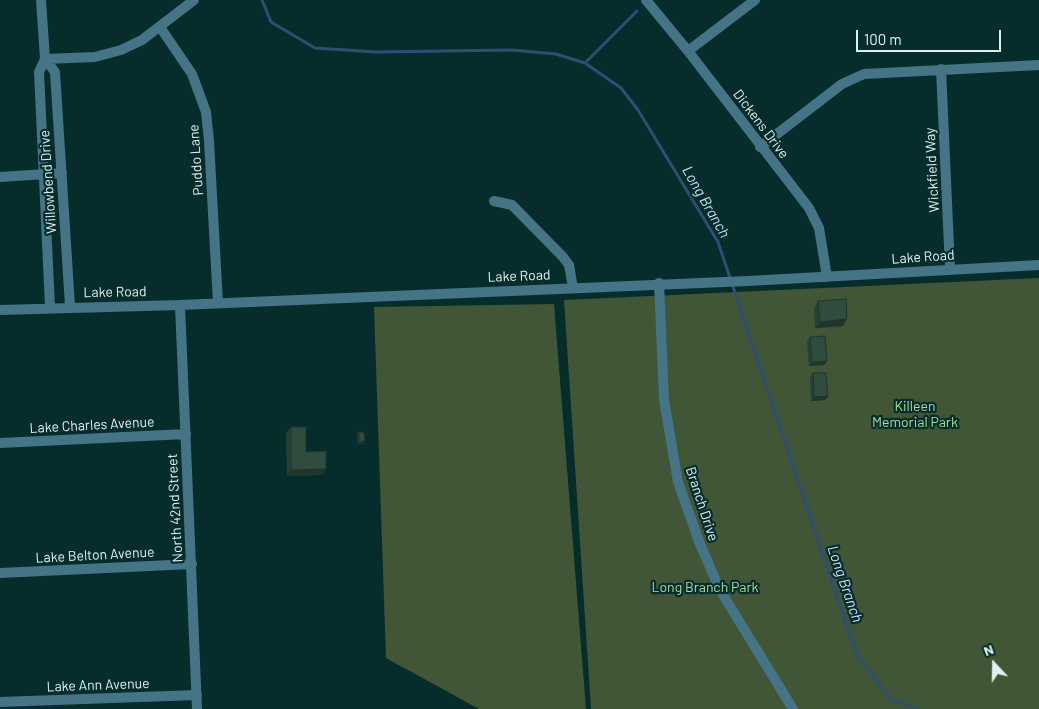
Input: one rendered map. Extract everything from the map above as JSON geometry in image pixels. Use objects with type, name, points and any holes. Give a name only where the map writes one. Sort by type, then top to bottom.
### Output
[{"type":"street","name":"Willowbend Drive","points":[[41,0],[45,59],[39,72],[50,307]]},
{"type":"street","points":[[45,59],[108,54],[132,46],[194,0]]},
{"type":"street","name":"Dickens Drive","points":[[646,0],[688,51],[760,147],[809,208],[819,228],[827,277]]},
{"type":"street","points":[[688,51],[755,0]]},
{"type":"street","name":"Puddo Lane","points":[[160,27],[192,74],[206,112],[218,303]]},
{"type":"street","name":"Willowbend Drive","points":[[45,59],[55,72],[70,306]]},
{"type":"street","points":[[760,147],[842,84],[864,74],[1039,65]]},
{"type":"street","name":"Wickfield Way","points":[[941,69],[950,269]]},
{"type":"street","points":[[0,178],[62,173]]},
{"type":"street","points":[[494,200],[512,205],[563,257],[569,265],[573,288]]},
{"type":"street","name":"Lake Road","points":[[0,310],[70,306],[180,305],[660,283],[748,281],[1039,265]]},
{"type":"street","name":"Branch Drive","points":[[660,283],[664,400],[678,482],[700,544],[720,590],[793,709]]},
{"type":"street","name":"North 42nd Street","points":[[180,305],[197,709]]},
{"type":"street","name":"Lake Charles Avenue","points":[[0,443],[186,434]]},
{"type":"street","name":"Lake Belton Avenue","points":[[0,573],[192,564]]},
{"type":"street","name":"Lake Ann Avenue","points":[[0,702],[196,695]]},
{"type":"green space","points":[[1039,278],[1039,709],[591,709],[564,300]]},
{"type":"green space","points":[[554,304],[586,709],[479,709],[386,658],[374,307]]},
{"type":"building","points":[[846,299],[847,319],[820,322],[818,301]]},
{"type":"building","points":[[825,336],[827,361],[812,362],[810,337]]},
{"type":"building","points":[[813,373],[826,373],[828,396],[814,397]]},
{"type":"building","points":[[291,427],[306,427],[306,452],[326,451],[326,469],[291,470]]},
{"type":"building","points":[[359,432],[364,432],[365,441],[359,442]]},
{"type":"waterway","name":"Long Branch","points":[[262,0],[271,22],[315,48],[376,52],[512,50],[556,54],[585,63],[621,88],[638,110],[718,242],[857,655],[892,700],[919,709]]},
{"type":"waterway","points":[[585,63],[637,11]]},
{"type":"park label","name":"Killeen Memorial Park","points":[[915,414]]},
{"type":"park label","name":"Long Branch Park","points":[[705,587]]}]
